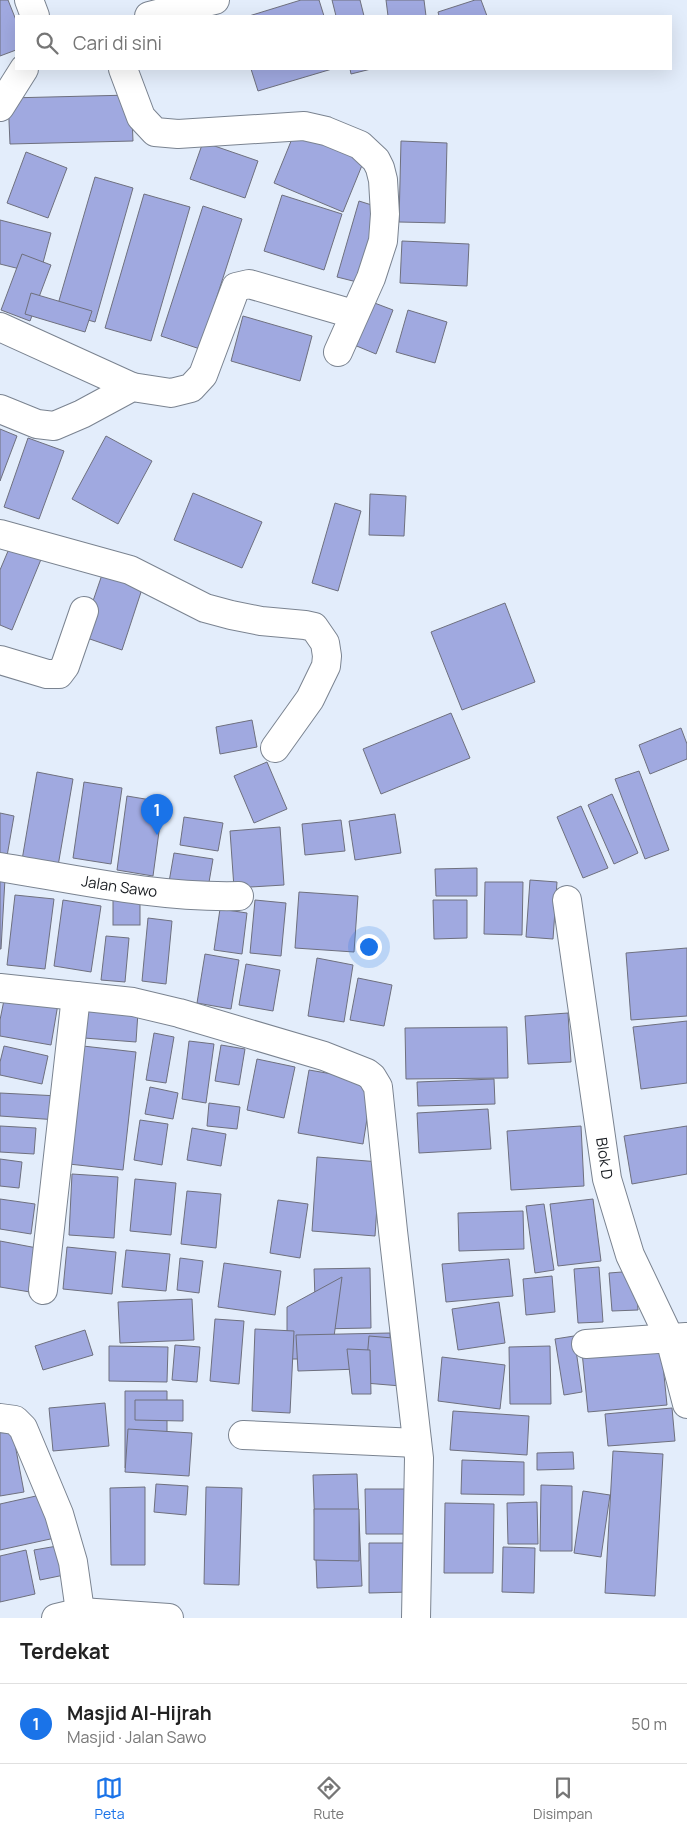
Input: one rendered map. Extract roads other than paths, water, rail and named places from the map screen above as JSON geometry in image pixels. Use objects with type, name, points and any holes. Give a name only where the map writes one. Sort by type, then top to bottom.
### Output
[{"type":"street","points":[[29,0],[35,15]]},
{"type":"street","points":[[153,15],[215,0]]},
{"type":"street","points":[[0,107],[23,70]]},
{"type":"street","points":[[123,70],[141,117],[156,132],[178,134],[304,126],[326,130],[346,138],[360,145],[369,153],[380,168],[383,180],[383,241],[371,278],[353,314],[338,352]]},
{"type":"street","points":[[0,327],[132,387],[171,393],[191,388],[203,375],[236,287],[249,284],[353,314]]},
{"type":"street","points":[[0,409],[37,424],[54,426],[82,414],[132,387]]},
{"type":"street","points":[[0,534],[130,570],[205,608],[231,616],[314,627],[326,643],[326,666],[310,699],[275,748]]},
{"type":"street","points":[[0,660],[47,674],[59,674],[65,666],[84,611]]},
{"type":"street","name":"Jalan Sawo","points":[[0,867],[158,893],[188,896],[239,896]]},
{"type":"street","name":"Blok D","points":[[567,900],[607,1179],[630,1255],[678,1338],[687,1404]]},
{"type":"street","points":[[0,988],[133,1002],[179,1012],[324,1056],[367,1073],[372,1077],[378,1087],[419,1458],[416,1618]]},
{"type":"street","points":[[43,1290],[76,996]]},
{"type":"street","points":[[586,1344],[678,1338]]},
{"type":"street","points":[[0,1418],[15,1420],[23,1428],[59,1514],[73,1562],[73,1616],[169,1618]]},
{"type":"street","points":[[244,1435],[417,1443]]},
{"type":"place","name":"Masjid Al-Hijrah","points":[[157,835]]}]
